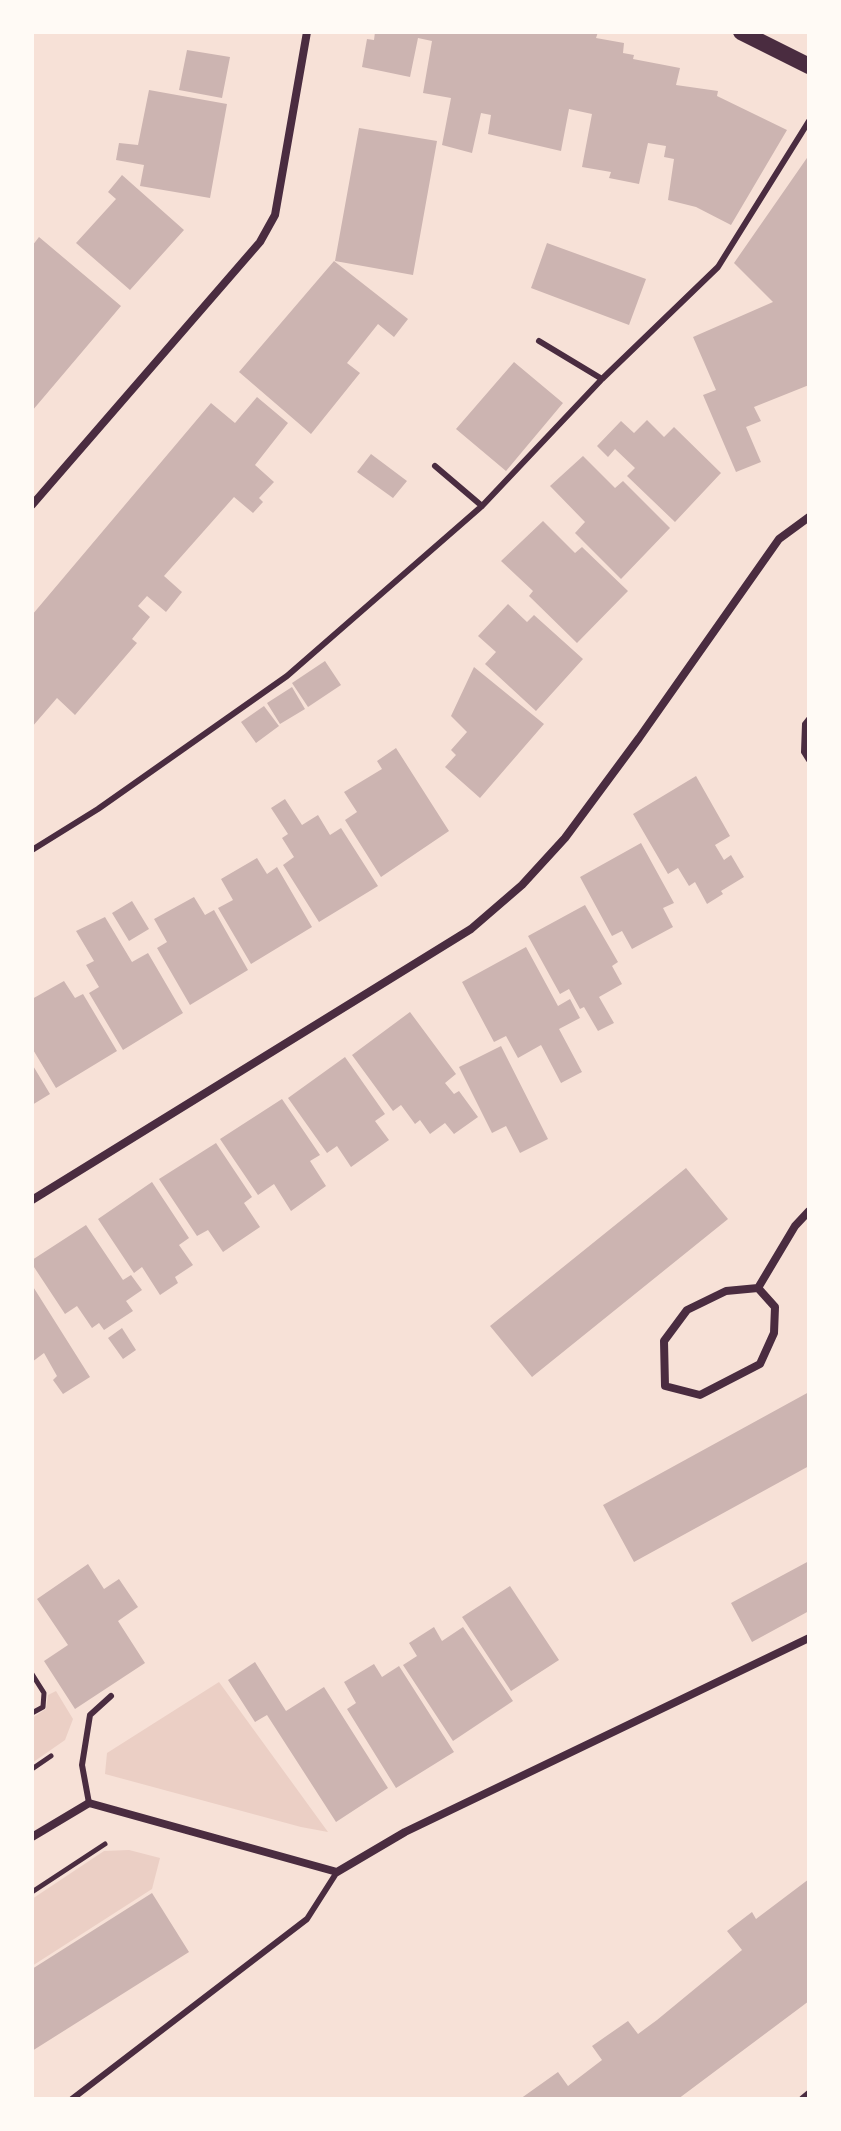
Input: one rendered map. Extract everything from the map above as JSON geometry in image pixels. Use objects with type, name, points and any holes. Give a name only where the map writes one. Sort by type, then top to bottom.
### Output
[{"type":"main road","points":[[741,32],[809,66]]},
{"type":"street","points":[[32,505],[260,242],[275,215],[307,32]]},
{"type":"street","points":[[32,1200],[471,929],[522,885],[565,838],[779,539],[809,517]]},
{"type":"street","points":[[758,1288],[795,1226],[809,1211]]},
{"type":"street","points":[[758,1288],[775,1307],[774,1333],[760,1364],[700,1395],[665,1386],[664,1341],[687,1310],[726,1291],[758,1288]]},
{"type":"street","points":[[32,1837],[89,1803],[337,1872],[405,1832],[809,1638]]},
{"type":"street","points":[[803,2099],[809,2094]]},
{"type":"lane","points":[[32,850],[98,809],[287,676],[482,506],[602,379],[718,267],[809,121]]},
{"type":"lane","points":[[539,341],[602,379]]},
{"type":"lane","points":[[435,466],[482,506]]},
{"type":"lane","points":[[809,719],[805,724],[804,752],[809,760]]},
{"type":"lane","points":[[89,1803],[82,1765],[90,1715],[111,1696]]},
{"type":"lane","points":[[72,2099],[307,1919],[337,1872]]},
{"type":"path","points":[[32,1674],[44,1693],[43,1707],[32,1713]]},
{"type":"path","points":[[32,1892],[111,1839]]},
{"type":"shaded area","points":[[219,1682],[328,1832],[105,1774],[107,1753]]},
{"type":"shaded area","points":[[56,1691],[73,1719],[65,1740],[32,1763],[32,1718],[46,1709],[48,1695]]},
{"type":"shaded area","points":[[129,1850],[160,1858],[152,1889],[32,1966],[32,1899],[104,1851]]},
{"type":"building","points":[[375,32],[598,32],[596,38],[624,43],[623,53],[634,55],[633,59],[680,68],[676,85],[718,91],[717,96],[787,130],[731,225],[696,207],[668,200],[674,159],[664,157],[666,146],[648,143],[639,184],[609,178],[611,172],[582,167],[592,114],[569,109],[561,151],[488,134],[491,115],[481,113],[472,153],[442,145],[451,98],[423,93],[432,41],[418,38],[410,77],[362,67],[367,39],[374,40]]},
{"type":"building","points":[[187,50],[230,57],[222,98],[179,90]]},
{"type":"building","points":[[149,90],[227,104],[210,198],[140,186],[144,165],[116,160],[119,143],[138,145]]},
{"type":"building","points":[[359,128],[437,141],[413,275],[335,261]]},
{"type":"building","points":[[809,155],[809,385],[754,407],[761,421],[746,427],[761,462],[736,472],[703,395],[716,390],[693,337],[773,302],[734,263]]},
{"type":"building","points":[[122,175],[184,230],[130,290],[76,243],[116,199],[108,192]]},
{"type":"building","points":[[39,237],[121,306],[32,411],[32,246]]},
{"type":"building","points":[[547,243],[646,279],[629,325],[531,288]]},
{"type":"building","points":[[334,261],[408,319],[394,337],[378,324],[347,363],[360,373],[311,434],[239,372]]},
{"type":"building","points":[[514,362],[563,403],[506,471],[456,429]]},
{"type":"building","points":[[257,397],[288,423],[255,465],[274,482],[259,498],[263,502],[253,513],[234,497],[164,576],[182,592],[166,612],[147,596],[138,606],[150,617],[132,639],[137,643],[75,715],[57,698],[32,727],[32,615],[211,403],[235,423]]},
{"type":"building","points":[[647,420],[664,437],[674,427],[721,473],[675,522],[627,476],[635,468],[615,449],[608,457],[597,446],[621,421],[634,433]]},
{"type":"building","points":[[371,454],[407,481],[393,498],[357,472]]},
{"type":"building","points":[[583,456],[615,488],[623,481],[670,528],[621,579],[575,533],[585,522],[550,486]]},
{"type":"building","points":[[543,521],[575,553],[582,547],[628,591],[577,643],[529,596],[533,591],[501,561]]},
{"type":"building","points":[[508,604],[527,622],[534,615],[583,659],[536,711],[485,664],[496,652],[478,636]]},
{"type":"building","points":[[325,661],[341,685],[308,707],[292,683]]},
{"type":"building","points":[[474,667],[544,724],[480,798],[445,767],[456,755],[451,750],[467,732],[451,716]]},
{"type":"building","points":[[292,687],[305,709],[280,724],[267,703]]},
{"type":"building","points":[[264,706],[279,726],[256,743],[241,722]]},
{"type":"building","points":[[396,748],[449,831],[381,877],[345,820],[357,812],[344,792],[382,769],[377,761]]},
{"type":"building","points":[[696,776],[730,836],[715,845],[724,860],[731,855],[744,877],[707,904],[695,882],[689,886],[678,868],[668,874],[633,814]]},
{"type":"building","points":[[285,799],[302,825],[318,815],[330,835],[341,828],[378,886],[319,922],[283,865],[294,857],[282,838],[288,834],[271,808]]},
{"type":"building","points":[[641,843],[674,903],[663,908],[673,927],[632,949],[622,931],[612,936],[580,877]]},
{"type":"building","points":[[257,858],[267,874],[277,867],[312,927],[251,964],[218,908],[233,900],[221,879]]},
{"type":"building","points":[[194,897],[205,915],[214,910],[248,970],[190,1005],[157,948],[167,942],[154,919]]},
{"type":"building","points":[[132,901],[149,929],[129,941],[112,913]]},
{"type":"building","points":[[585,905],[618,962],[612,966],[622,984],[599,997],[614,1023],[598,1031],[569,989],[560,994],[528,936]]},
{"type":"building","points":[[105,917],[132,962],[148,953],[183,1013],[123,1050],[89,993],[99,987],[86,965],[94,961],[76,931]]},
{"type":"building","points":[[526,947],[558,1006],[570,999],[580,1018],[559,1029],[582,1072],[561,1083],[541,1045],[518,1058],[506,1036],[494,1042],[462,982]]},
{"type":"building","points":[[64,981],[75,998],[83,994],[117,1051],[56,1088],[32,1048],[32,999]]},
{"type":"building","points":[[410,1012],[456,1074],[445,1083],[454,1094],[459,1091],[478,1117],[454,1134],[445,1123],[430,1134],[420,1120],[415,1124],[401,1105],[393,1111],[352,1055]]},
{"type":"building","points":[[501,1046],[548,1139],[520,1153],[506,1126],[492,1133],[459,1067]]},
{"type":"building","points":[[345,1057],[385,1114],[375,1121],[389,1140],[351,1167],[337,1146],[327,1153],[288,1098]]},
{"type":"building","points":[[32,1064],[50,1094],[32,1105]]},
{"type":"building","points":[[282,1099],[320,1155],[310,1161],[326,1186],[291,1211],[274,1184],[258,1195],[220,1139]]},
{"type":"building","points":[[216,1143],[252,1197],[244,1203],[260,1227],[223,1252],[208,1230],[197,1236],[159,1179]]},
{"type":"building","points":[[686,1168],[728,1219],[532,1377],[490,1326]]},
{"type":"building","points":[[152,1182],[189,1238],[179,1245],[193,1265],[175,1277],[178,1283],[160,1295],[142,1267],[134,1273],[98,1219]]},
{"type":"building","points":[[86,1225],[123,1280],[131,1275],[142,1290],[126,1301],[133,1311],[104,1330],[99,1323],[92,1328],[77,1306],[65,1314],[32,1264],[32,1260]]},
{"type":"building","points":[[32,1285],[90,1377],[63,1394],[53,1380],[57,1376],[44,1353],[32,1362]]},
{"type":"building","points":[[122,1328],[136,1350],[123,1359],[108,1338]]},
{"type":"building","points":[[809,1392],[809,1466],[634,1562],[603,1505]]},
{"type":"building","points":[[809,1561],[809,1611],[752,1642],[731,1603]]},
{"type":"building","points":[[88,1564],[104,1589],[119,1579],[138,1607],[118,1621],[145,1663],[75,1709],[44,1661],[68,1645],[37,1599]]},
{"type":"building","points":[[510,1586],[559,1660],[511,1691],[462,1617]]},
{"type":"building","points":[[434,1627],[442,1641],[463,1627],[513,1701],[453,1741],[403,1665],[417,1656],[409,1643]]},
{"type":"building","points":[[255,1662],[286,1711],[324,1687],[388,1788],[336,1822],[267,1715],[255,1722],[228,1680]]},
{"type":"building","points":[[374,1664],[382,1677],[399,1666],[454,1752],[396,1788],[347,1709],[356,1703],[344,1682]]},
{"type":"building","points":[[809,1879],[809,2001],[678,2099],[520,2099],[558,2072],[568,2086],[602,2060],[592,2046],[628,2021],[638,2034],[657,2020],[742,1950],[727,1931],[752,1912],[756,1919]]},
{"type":"building","points":[[152,1893],[189,1952],[32,2051],[32,1969]]}]
